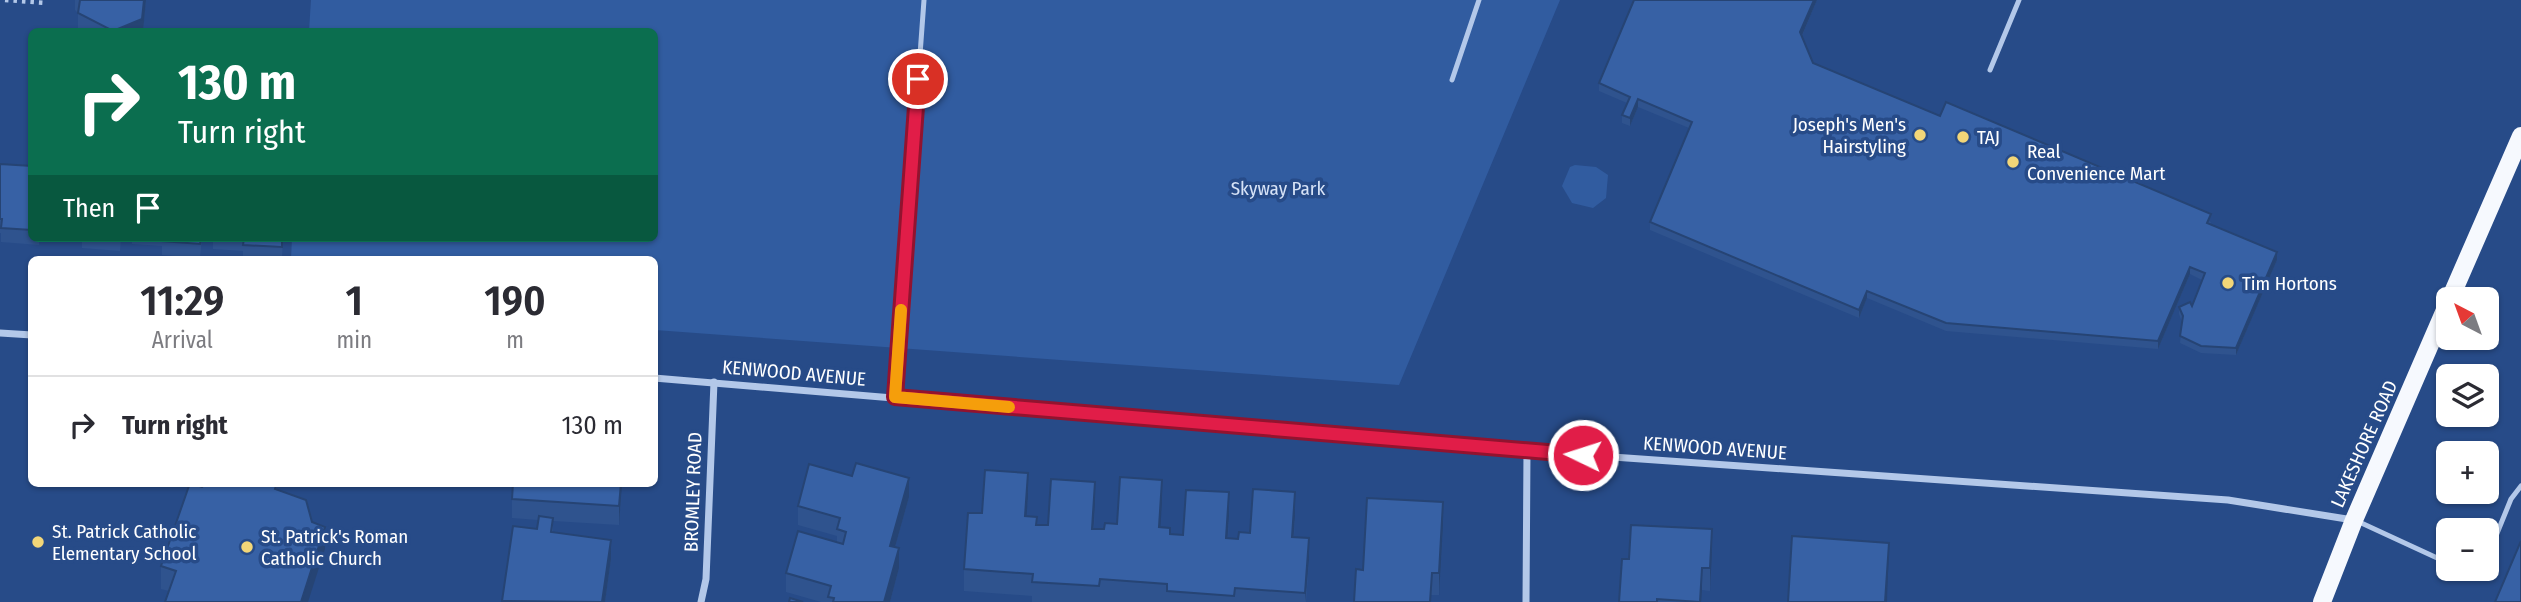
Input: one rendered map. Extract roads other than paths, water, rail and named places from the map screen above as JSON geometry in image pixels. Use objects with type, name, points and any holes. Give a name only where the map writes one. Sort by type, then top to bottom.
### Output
[{"type":"main road","name":"LAKESHORE ROAD","points":[[2455,287],[2521,136]]},
{"type":"main road","name":"LAKESHORE ROAD","points":[[2322,602],[2354,520],[2436,331]]},
{"type":"street","points":[[0,333],[28,335]]},
{"type":"street","name":"KENWOOD AVENUE","points":[[658,378],[1527,451],[2228,500],[2354,520]]},
{"type":"street","name":"BROMLEY ROAD","points":[[701,602],[706,579],[714,382]]},
{"type":"street","points":[[1526,602],[1527,451]]},
{"type":"lane","points":[[895,397],[924,0]]},
{"type":"lane","points":[[1452,80],[1479,0]]},
{"type":"lane","points":[[1990,70],[2020,0]]},
{"type":"lane","points":[[2499,528],[2511,499],[2521,486]]},
{"type":"lane","points":[[2354,520],[2436,558]]},
{"type":"place","name":"Joseph's Men's Hairstyling","points":[[1920,135]]},
{"type":"place","name":"TAJ","points":[[1963,137]]},
{"type":"place","name":"Real Convenience Mart","points":[[2013,162]]},
{"type":"place","name":"Tim Hortons","points":[[2228,283]]},
{"type":"place","name":"St. Patrick Catholic Elementary School","points":[[38,542]]},
{"type":"place","name":"St. Patrick's Roman Catholic Church","points":[[247,547]]},
{"type":"park label","name":"Skyway Park","points":[[1278,188]]}]
